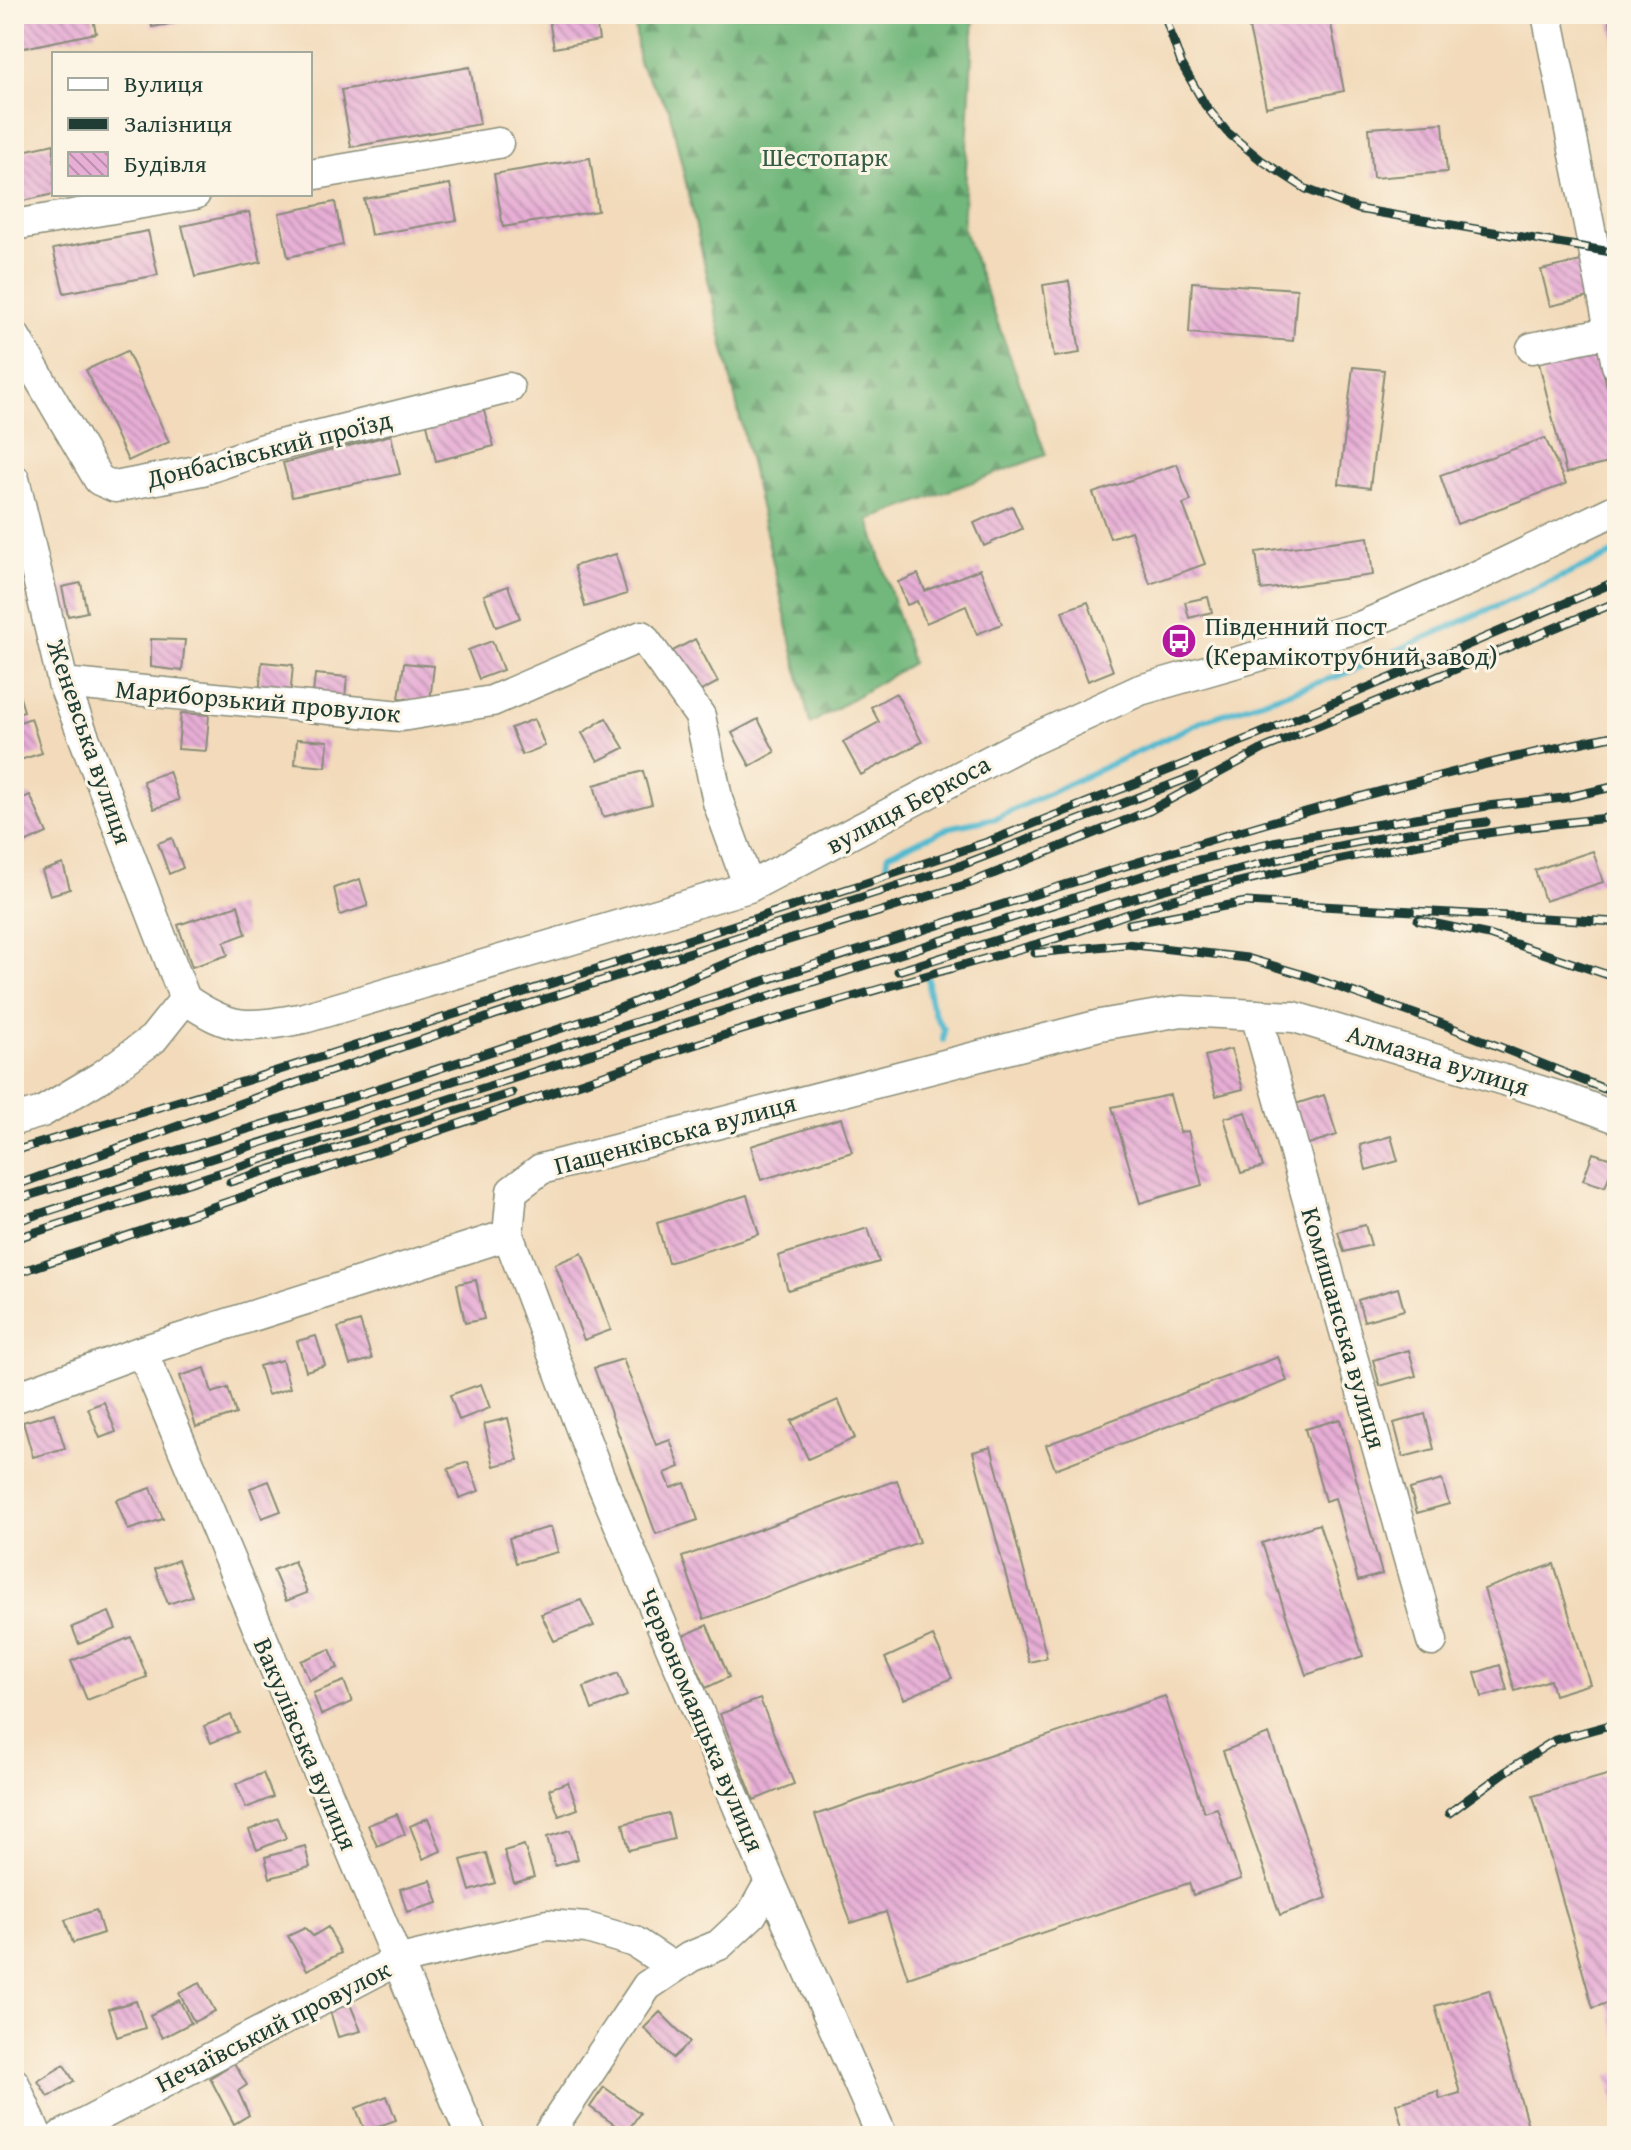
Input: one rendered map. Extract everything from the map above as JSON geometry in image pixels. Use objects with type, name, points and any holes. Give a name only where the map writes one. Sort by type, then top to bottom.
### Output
[{"type":"street","points":[[1547,14],[1617,365]]},
{"type":"street","points":[[312,175],[498,143]]},
{"type":"street","points":[[14,225],[183,196]]},
{"type":"street","points":[[1532,348],[1609,332]]},
{"type":"street","name":"Донбасівський проїзд","points":[[14,335],[99,480],[115,487],[202,470],[264,449],[509,388]]},
{"type":"street","name":"Женевська вулиця","points":[[14,479],[63,683],[185,999]]},
{"type":"street","name":"вулиця Беркоса","points":[[185,999],[208,1015],[239,1026],[304,1018],[749,887],[1018,746],[1140,690],[1360,627],[1469,580],[1617,509]]},
{"type":"street","name":"Мариборзький провулок","points":[[63,683],[401,716],[492,701],[642,636],[700,716],[718,802],[749,887]]},
{"type":"street","points":[[14,1120],[42,1112],[102,1076],[153,1039],[185,999]]},
{"type":"street","name":"Пащенківська вулиця","points":[[508,1235],[512,1191],[541,1169],[1100,1025],[1182,1011],[1256,1015]]},
{"type":"street","name":"Алмазна вулиця","points":[[1256,1015],[1294,1017],[1567,1099],[1617,1118]]},
{"type":"street","name":"Комишанська вулиця","points":[[1256,1015],[1432,1641]]},
{"type":"street","points":[[14,1398],[142,1351],[508,1235]]},
{"type":"street","name":"Червономаяцька вулиця","points":[[508,1235],[599,1476],[770,1882],[752,1914],[719,1945],[690,1957],[647,1986],[547,2136]]},
{"type":"street","name":"Вакулівська вулиця","points":[[142,1351],[471,2136]]},
{"type":"street","points":[[770,1882],[882,2136]]},
{"type":"street","name":"Нечаївський провулок","points":[[61,2136],[396,1961],[547,1925],[587,1928],[635,1942],[674,1968]]},
{"type":"street","points":[[14,2083],[37,2136]]},
{"type":"green space","name":"Шестопарк","points":[[634,14],[974,14],[963,228],[1046,455],[869,520],[912,663],[810,724],[669,109],[639,64]]},
{"type":"building","points":[[14,14],[92,14],[96,33],[14,50]]},
{"type":"building","points":[[150,14],[215,14],[216,16],[152,27]]},
{"type":"building","points":[[548,14],[595,14],[599,40],[554,48]]},
{"type":"building","points":[[1246,14],[1329,14],[1344,91],[1266,107]]},
{"type":"building","points":[[1608,14],[1617,14],[1617,49],[1616,49]]},
{"type":"building","points":[[470,67],[480,124],[351,147],[341,90]]},
{"type":"building","points":[[1443,123],[1447,172],[1373,178],[1369,128]]},
{"type":"building","points":[[52,144],[52,194],[14,203],[14,153]]},
{"type":"building","points":[[590,158],[598,211],[503,227],[494,174]]},
{"type":"building","points":[[450,184],[457,220],[371,235],[364,199]]},
{"type":"building","points":[[335,202],[343,245],[288,257],[279,213]]},
{"type":"building","points":[[249,212],[261,262],[195,277],[182,226]]},
{"type":"building","points":[[148,231],[158,275],[64,293],[53,249]]},
{"type":"building","points":[[1590,259],[1598,295],[1550,306],[1541,270]]},
{"type":"building","points":[[1069,281],[1080,353],[1054,357],[1043,285]]},
{"type":"building","points":[[1192,282],[1297,289],[1293,341],[1189,333]]},
{"type":"building","points":[[1597,345],[1617,428],[1617,461],[1566,473],[1538,359]]},
{"type":"building","points":[[127,351],[169,442],[128,461],[86,370]]},
{"type":"building","points":[[1353,367],[1384,370],[1370,488],[1339,484]]},
{"type":"building","points":[[481,401],[494,446],[436,461],[425,416]]},
{"type":"building","points":[[391,435],[400,474],[292,497],[283,463]]},
{"type":"building","points":[[1545,438],[1566,484],[1457,524],[1440,475]]},
{"type":"building","points":[[1177,464],[1191,501],[1183,504],[1205,564],[1150,584],[1131,531],[1110,538],[1093,493]]},
{"type":"building","points":[[1012,506],[1022,529],[984,546],[974,523]]},
{"type":"building","points":[[1368,537],[1373,575],[1261,590],[1256,552]]},
{"type":"building","points":[[616,554],[627,594],[585,607],[574,566]]},
{"type":"building","points":[[980,569],[1002,624],[977,634],[966,606],[926,623],[917,601],[907,605],[898,582],[918,574],[925,591]]},
{"type":"building","points":[[81,583],[87,612],[68,616],[62,587]]},
{"type":"building","points":[[508,586],[520,618],[496,627],[484,595]]},
{"type":"building","points":[[1208,597],[1212,612],[1189,618],[1185,602]]},
{"type":"building","points":[[1088,602],[1113,671],[1088,681],[1062,611]]},
{"type":"building","points":[[151,639],[185,640],[182,671],[151,667]]},
{"type":"building","points":[[695,639],[718,682],[692,696],[669,653]]},
{"type":"building","points":[[492,641],[503,670],[479,679],[468,650]]},
{"type":"building","points":[[262,662],[293,665],[290,698],[259,695]]},
{"type":"building","points":[[404,663],[434,666],[430,701],[399,698]]},
{"type":"building","points":[[315,674],[347,677],[345,698],[313,694]]},
{"type":"building","points":[[14,678],[24,711],[14,714]]},
{"type":"building","points":[[896,693],[922,742],[861,775],[843,742],[879,722],[871,707]]},
{"type":"building","points":[[181,713],[209,715],[206,751],[178,749]]},
{"type":"building","points":[[31,718],[42,753],[14,762],[14,724]]},
{"type":"building","points":[[606,718],[624,748],[598,761],[582,733]]},
{"type":"building","points":[[534,719],[545,746],[522,755],[511,728]]},
{"type":"building","points":[[758,719],[775,752],[750,766],[732,733]]},
{"type":"building","points":[[297,739],[328,741],[326,767],[295,764]]},
{"type":"building","points":[[169,771],[179,800],[154,809],[143,781]]},
{"type":"building","points":[[643,771],[652,804],[603,817],[594,785]]},
{"type":"building","points":[[30,795],[47,833],[18,846],[14,837],[14,802]]},
{"type":"building","points":[[172,838],[183,868],[169,874],[158,843]]},
{"type":"building","points":[[1593,851],[1603,882],[1545,901],[1535,870]]},
{"type":"building","points":[[63,864],[70,889],[50,895],[42,871]]},
{"type":"building","points":[[360,879],[368,906],[340,915],[334,888]]},
{"type":"building","points":[[238,905],[246,934],[224,942],[228,955],[192,967],[178,925]]},
{"type":"building","points":[[1231,1049],[1243,1089],[1216,1096],[1205,1056]]},
{"type":"building","points":[[1170,1095],[1180,1132],[1188,1131],[1202,1185],[1140,1203],[1112,1107]]},
{"type":"building","points":[[1324,1095],[1337,1135],[1302,1146],[1289,1106]]},
{"type":"building","points":[[1246,1112],[1263,1167],[1241,1173],[1224,1118]]},
{"type":"building","points":[[841,1118],[852,1152],[761,1180],[751,1146]]},
{"type":"building","points":[[1391,1136],[1398,1161],[1366,1170],[1360,1145]]},
{"type":"building","points":[[1593,1153],[1615,1160],[1605,1187],[1583,1180]]},
{"type":"building","points":[[747,1195],[759,1234],[668,1263],[657,1223]]},
{"type":"building","points":[[1365,1225],[1371,1245],[1344,1252],[1338,1232]]},
{"type":"building","points":[[868,1228],[879,1262],[788,1290],[778,1256]]},
{"type":"building","points":[[582,1253],[611,1330],[584,1340],[555,1264]]},
{"type":"building","points":[[476,1280],[484,1319],[465,1323],[457,1284]]},
{"type":"building","points":[[1398,1288],[1404,1310],[1364,1321],[1358,1300]]},
{"type":"building","points":[[360,1321],[372,1359],[350,1365],[338,1328]]},
{"type":"building","points":[[316,1336],[325,1365],[306,1371],[297,1341]]},
{"type":"building","points":[[1409,1350],[1416,1376],[1380,1386],[1373,1360]]},
{"type":"building","points":[[1278,1357],[1287,1381],[1055,1469],[1046,1445]]},
{"type":"building","points":[[623,1359],[656,1445],[670,1440],[680,1467],[665,1473],[671,1488],[685,1483],[698,1520],[656,1534],[594,1368]]},
{"type":"building","points":[[282,1360],[290,1388],[268,1395],[259,1366]]},
{"type":"building","points":[[205,1368],[212,1393],[228,1388],[236,1414],[196,1427],[180,1376]]},
{"type":"building","points":[[481,1384],[490,1408],[459,1420],[450,1395]]},
{"type":"building","points":[[838,1400],[855,1438],[808,1459],[791,1421]]},
{"type":"building","points":[[104,1402],[116,1432],[100,1438],[88,1408]]},
{"type":"building","points":[[54,1413],[65,1448],[33,1457],[23,1422]]},
{"type":"building","points":[[1425,1414],[1434,1449],[1403,1457],[1394,1423]]},
{"type":"building","points":[[508,1418],[518,1460],[494,1466],[484,1424]]},
{"type":"building","points":[[1340,1419],[1382,1574],[1358,1581],[1335,1498],[1325,1501],[1305,1429]]},
{"type":"building","points":[[991,1447],[1047,1658],[1029,1662],[973,1452]]},
{"type":"building","points":[[468,1462],[479,1491],[459,1498],[448,1469]]},
{"type":"building","points":[[897,1480],[919,1542],[704,1619],[682,1557]]},
{"type":"building","points":[[1442,1480],[1449,1504],[1417,1513],[1410,1489]]},
{"type":"building","points":[[269,1481],[281,1511],[262,1518],[250,1488]]},
{"type":"building","points":[[151,1488],[163,1519],[128,1530],[116,1500]]},
{"type":"building","points":[[1319,1524],[1363,1656],[1306,1675],[1262,1543]]},
{"type":"building","points":[[551,1527],[558,1552],[516,1563],[509,1538]]},
{"type":"building","points":[[178,1560],[192,1596],[168,1604],[155,1569]]},
{"type":"building","points":[[294,1561],[307,1593],[286,1601],[273,1570]]},
{"type":"building","points":[[1554,1564],[1590,1684],[1554,1695],[1550,1680],[1515,1691],[1484,1589]]},
{"type":"building","points":[[581,1600],[594,1626],[554,1641],[541,1614]]},
{"type":"building","points":[[109,1612],[116,1629],[79,1644],[72,1627]]},
{"type":"building","points":[[707,1625],[729,1677],[706,1688],[683,1636]]},
{"type":"building","points":[[933,1636],[952,1678],[904,1699],[885,1658]]},
{"type":"building","points":[[131,1637],[147,1677],[87,1700],[71,1661]]},
{"type":"building","points":[[330,1649],[338,1668],[309,1680],[301,1661]]},
{"type":"building","points":[[1500,1665],[1507,1690],[1482,1697],[1475,1673]]},
{"type":"building","points":[[618,1673],[627,1696],[592,1710],[584,1687]]},
{"type":"building","points":[[344,1681],[352,1702],[321,1715],[313,1693]]},
{"type":"building","points":[[1165,1696],[1204,1812],[1217,1808],[1241,1879],[1193,1895],[1189,1883],[908,1978],[886,1912],[851,1923],[815,1815]]},
{"type":"building","points":[[760,1699],[794,1784],[754,1800],[720,1714]]},
{"type":"building","points":[[231,1715],[238,1732],[211,1743],[204,1726]]},
{"type":"building","points":[[1269,1734],[1327,1898],[1280,1915],[1223,1751]]},
{"type":"building","points":[[1617,1772],[1616,2036],[1607,2003],[1593,2008],[1533,1796]]},
{"type":"building","points":[[263,1773],[273,1797],[246,1808],[236,1784]]},
{"type":"building","points":[[568,1782],[578,1809],[559,1816],[549,1789]]},
{"type":"building","points":[[668,1813],[674,1839],[629,1850],[623,1824]]},
{"type":"building","points":[[397,1814],[405,1834],[377,1846],[368,1825]]},
{"type":"building","points":[[278,1818],[286,1838],[257,1850],[249,1830]]},
{"type":"building","points":[[428,1818],[441,1851],[423,1859],[410,1826]]},
{"type":"building","points":[[570,1830],[578,1859],[555,1866],[547,1837]]},
{"type":"building","points":[[524,1845],[534,1877],[514,1883],[504,1851]]},
{"type":"building","points":[[305,1846],[310,1867],[270,1878],[265,1857]]},
{"type":"building","points":[[486,1853],[495,1883],[470,1891],[461,1860]]},
{"type":"building","points":[[431,1880],[438,1903],[407,1912],[400,1889]]},
{"type":"building","points":[[96,1910],[103,1933],[73,1943],[65,1920]]},
{"type":"building","points":[[328,1927],[341,1953],[307,1970],[288,1936],[305,1928],[313,1936]]},
{"type":"building","points":[[200,1983],[215,2011],[194,2022],[179,1993]]},
{"type":"building","points":[[1489,1990],[1531,2136],[1405,2136],[1396,2104],[1438,2091],[1440,2099],[1460,2093],[1435,2006]]},
{"type":"building","points":[[179,2000],[191,2023],[162,2038],[150,2015]]},
{"type":"building","points":[[136,2001],[145,2028],[117,2037],[108,2009]]},
{"type":"building","points":[[350,2004],[361,2031],[338,2037],[330,2011]]},
{"type":"building","points":[[660,2012],[690,2042],[673,2058],[644,2028]]},
{"type":"building","points":[[234,2063],[247,2085],[238,2091],[249,2115],[234,2124],[210,2078]]},
{"type":"building","points":[[64,2065],[74,2081],[48,2097],[38,2081]]},
{"type":"building","points":[[1617,2073],[1617,2109],[1616,2109],[1608,2075]]},
{"type":"building","points":[[604,2087],[640,2113],[626,2133],[590,2107]]},
{"type":"building","points":[[387,2096],[396,2120],[365,2131],[356,2108]]},
{"type":"waterway","points":[[887,865],[888,854],[951,827],[996,818],[1205,720],[1344,674],[1617,552]]},
{"type":"waterway","points":[[928,979],[932,1006],[944,1029],[943,1040]]},
{"type":"railway","points":[[1164,14],[1181,63],[1205,105],[1227,132],[1261,160],[1306,189],[1358,209],[1617,253]]},
{"type":"railway","points":[[14,1151],[245,1081],[990,841],[1257,735],[1617,581]]},
{"type":"railway","points":[[14,1200],[343,1100],[611,1012],[763,948],[968,884],[1149,811],[1265,748],[1617,602]]},
{"type":"railway","points":[[14,1222],[1169,852],[1347,800],[1617,735]]},
{"type":"railway","points":[[14,1186],[296,1083],[495,1015],[962,865],[1194,776]]},
{"type":"railway","points":[[14,1239],[1170,867],[1273,842],[1487,806],[1564,798],[1617,786]]},
{"type":"railway","points":[[14,1274],[678,1050],[1044,942],[1170,900],[1294,869],[1401,847],[1617,817]]},
{"type":"railway","points":[[898,971],[1115,904],[1262,863],[1410,833],[1486,822]]},
{"type":"railway","points":[[1129,924],[1246,902],[1617,922]]},
{"type":"railway","points":[[1418,920],[1489,935],[1617,978]]},
{"type":"railway","points":[[1035,953],[1127,944],[1247,958],[1440,1023],[1617,1094]]},
{"type":"railway","points":[[230,1182],[512,1093]]},
{"type":"railway","points":[[1449,1813],[1555,1740],[1617,1723]]},
{"type":"place","name":"Південний пост (Керамікотрубний завод)","points":[[1179,641]]}]
